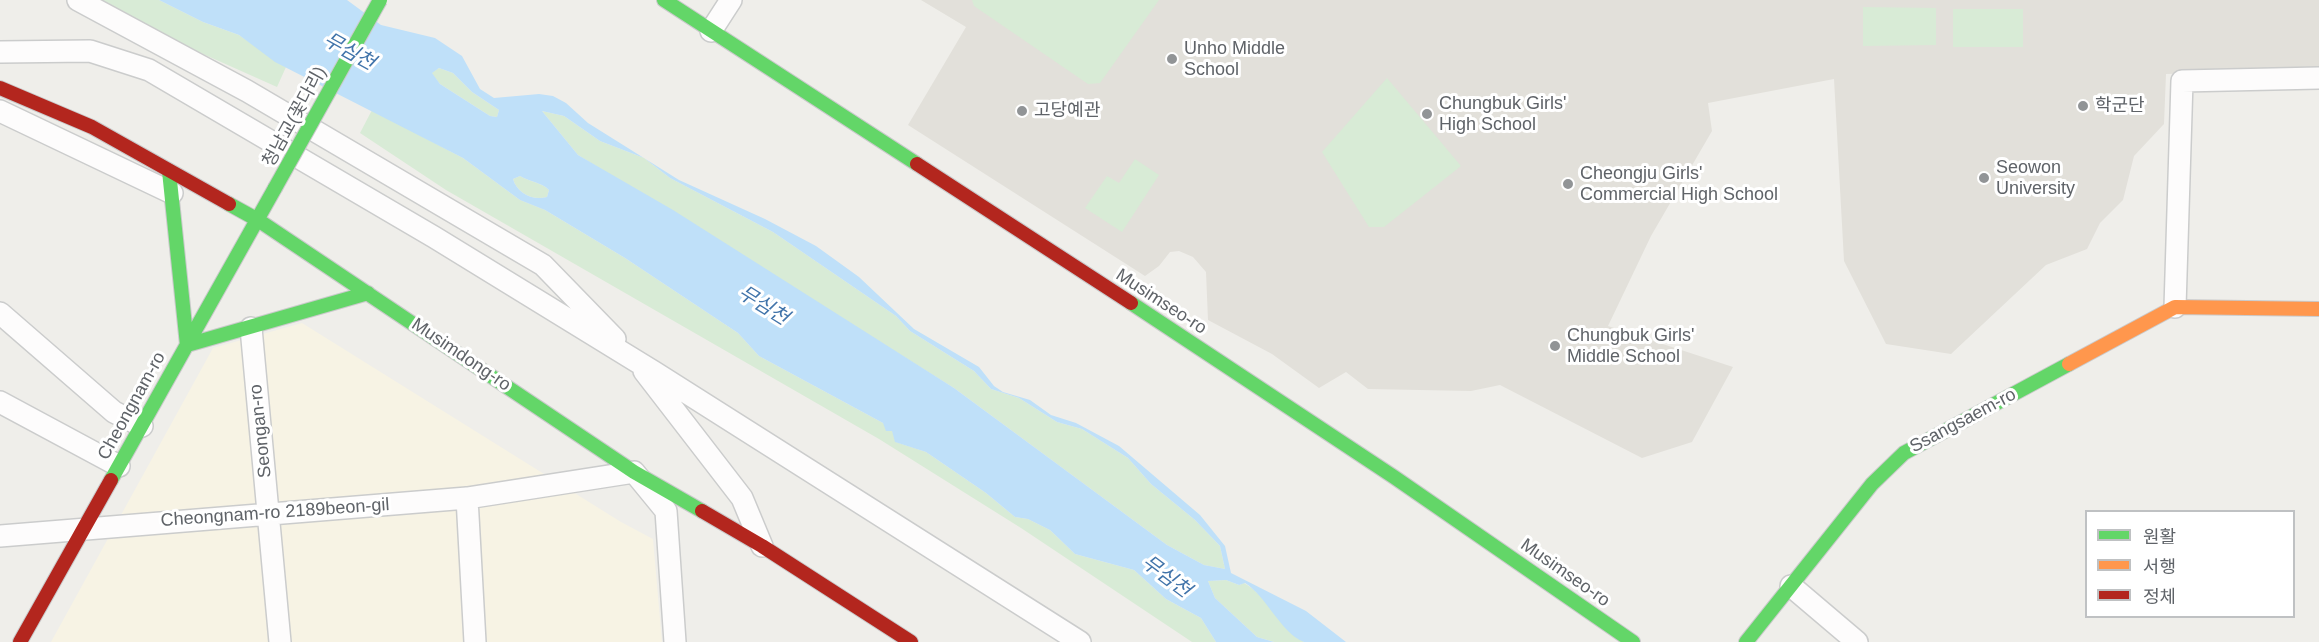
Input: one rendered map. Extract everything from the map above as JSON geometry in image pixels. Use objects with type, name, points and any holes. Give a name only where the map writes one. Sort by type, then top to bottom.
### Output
[{"type":"street","points":[[78,0],[247,90],[543,265],[636,360],[741,498],[762,546]]},
{"type":"street","name":"청남교(꽃다리)","points":[[275,188],[380,0]]},
{"type":"street","name":"Musimseo-ro","points":[[664,0],[1218,361],[1522,564],[1633,642]]},
{"type":"street","points":[[711,31],[731,0]]},
{"type":"street","points":[[0,52],[90,51],[149,70],[434,237],[636,360],[1080,642]]},
{"type":"street","points":[[2175,307],[2177,160],[2182,81],[2319,78]]},
{"type":"street","name":"Musimdong-ro","points":[[0,88],[92,127],[258,220],[634,472],[762,546],[911,642]]},
{"type":"street","points":[[0,111],[172,193]]},
{"type":"street","points":[[169,171],[188,345],[368,293]]},
{"type":"street","name":"Cheongnam-ro","points":[[20,642],[275,188]]},
{"type":"street","name":"Ssangsaem-ro","points":[[1746,642],[1872,484],[1904,453],[2175,307],[2319,309]]},
{"type":"street","points":[[0,313],[114,412],[142,426]]},
{"type":"street","name":"Seongan-ro","points":[[251,328],[280,642]]},
{"type":"street","points":[[0,402],[119,466]]},
{"type":"street","points":[[634,472],[666,511],[675,642]]},
{"type":"street","name":"Cheongnam-ro 2189beon-gil","points":[[0,536],[268,512],[467,498],[634,472]]},
{"type":"street","points":[[467,498],[476,642]]},
{"type":"street","points":[[1791,586],[1857,642]]},
{"type":"shaded area","points":[[921,0],[2319,0],[2319,70],[2166,74],[2164,124],[2134,156],[2123,200],[2100,223],[2087,249],[2046,265],[1951,354],[1886,344],[1844,261],[1834,79],[1708,103],[1712,131],[1651,236],[1608,326],[1733,367],[1692,442],[1642,458],[1500,385],[1471,391],[1368,389],[1346,372],[1319,388],[1272,354],[1208,320],[1206,272],[1193,257],[1179,251],[1170,252],[1159,266],[1145,276],[908,125],[966,27]]},
{"type":"shaded area","points":[[302,323],[621,522],[653,539],[662,642],[51,642],[213,348]]},
{"type":"green space","points":[[102,0],[159,0],[203,22],[239,35],[286,67],[277,87],[156,33]]},
{"type":"green space","points":[[972,0],[1159,0],[1100,83],[1088,84],[974,6]]},
{"type":"green space","points":[[1863,7],[1936,8],[1936,45],[1863,46]]},
{"type":"green space","points":[[1953,9],[2023,9],[2023,47],[1953,47]]},
{"type":"green space","points":[[439,68],[453,73],[472,92],[499,110],[497,117],[490,116],[440,84],[431,73]]},
{"type":"green space","points":[[1387,78],[1461,166],[1384,227],[1369,227],[1322,152]]},
{"type":"green space","points":[[372,110],[463,158],[520,200],[545,210],[625,258],[738,333],[759,356],[883,423],[892,430],[896,442],[926,452],[986,493],[1015,517],[1028,519],[1050,530],[1075,554],[1134,570],[1166,599],[1201,618],[1216,642],[1192,642],[1021,528],[879,439],[446,190],[360,133]]},
{"type":"green space","points":[[542,111],[564,116],[600,141],[644,158],[670,178],[773,232],[896,316],[910,331],[974,371],[991,389],[1019,398],[1057,422],[1082,429],[1128,458],[1151,484],[1195,520],[1220,546],[1225,569],[1204,565],[1167,545],[954,388],[578,155]]},
{"type":"green space","points":[[1135,159],[1159,175],[1122,232],[1085,208],[1107,176],[1119,183]]},
{"type":"green space","points":[[520,176],[546,187],[549,190],[547,197],[531,197],[522,192],[513,179]]},
{"type":"green space","points":[[1226,580],[1239,585],[1244,583],[1253,589],[1304,642],[1274,642],[1257,637],[1215,598],[1208,581]]},
{"type":"water","name":"무심천","points":[[159,0],[347,0],[381,25],[435,38],[462,56],[480,89],[494,98],[539,94],[553,96],[566,103],[588,123],[644,158],[600,141],[564,116],[542,111],[578,155],[673,210],[954,388],[1167,545],[1204,565],[1225,569],[1220,546],[1195,520],[1151,484],[1128,458],[1082,429],[1057,422],[1019,398],[991,389],[974,371],[910,331],[896,316],[773,232],[670,178],[645,158],[679,180],[765,219],[816,246],[859,277],[914,329],[979,367],[994,386],[1003,392],[1030,400],[1051,415],[1076,423],[1119,446],[1200,515],[1225,546],[1231,573],[1306,611],[1346,642],[1304,642],[1288,631],[1253,589],[1245,583],[1239,585],[1226,580],[1208,581],[1215,598],[1257,637],[1274,642],[1216,642],[1201,618],[1166,599],[1134,570],[1075,554],[1050,530],[1028,519],[1015,517],[986,493],[926,452],[895,442],[892,431],[886,431],[883,423],[759,356],[738,333],[625,258],[545,210],[520,200],[463,158],[275,62],[239,35],[203,22]],"holes":[[[439,68],[453,73],[472,92],[499,110],[497,117],[490,116],[440,84],[432,73]],[[520,176],[542,185],[549,190],[547,197],[536,198],[526,195],[513,179]]]},
{"type":"traffic: fast","points":[[275,188],[380,0]]},
{"type":"traffic: fast","points":[[664,0],[917,164]]},
{"type":"traffic: fast","points":[[169,171],[187,345],[368,293]]},
{"type":"traffic: fast","points":[[111,480],[275,188]]},
{"type":"traffic: fast","points":[[229,204],[258,220],[634,472],[702,511]]},
{"type":"traffic: fast","points":[[1131,303],[1394,477],[1633,642]]},
{"type":"traffic: fast","points":[[1746,642],[1872,484],[1904,453],[2069,364]]},
{"type":"traffic: slow","points":[[2069,364],[2175,307],[2319,309]]},
{"type":"traffic: jam","points":[[0,88],[92,127],[229,204]]},
{"type":"traffic: jam","points":[[917,164],[1131,303]]},
{"type":"traffic: jam","points":[[20,642],[111,480]]},
{"type":"traffic: jam","points":[[702,511],[762,546],[911,642]]},
{"type":"place","name":"Unho Middle School","points":[[1172,59]]},
{"type":"place","name":"학군단","points":[[2083,106]]},
{"type":"place","name":"고당예관","points":[[1022,111]]},
{"type":"place","name":"Chungbuk Girls' High School","points":[[1427,114]]},
{"type":"place","name":"Seowon University","points":[[1984,178]]},
{"type":"place","name":"Cheongju Girls' Commercial High School","points":[[1568,184]]},
{"type":"place","name":"Chungbuk Girls' Middle School","points":[[1555,346]]}]
